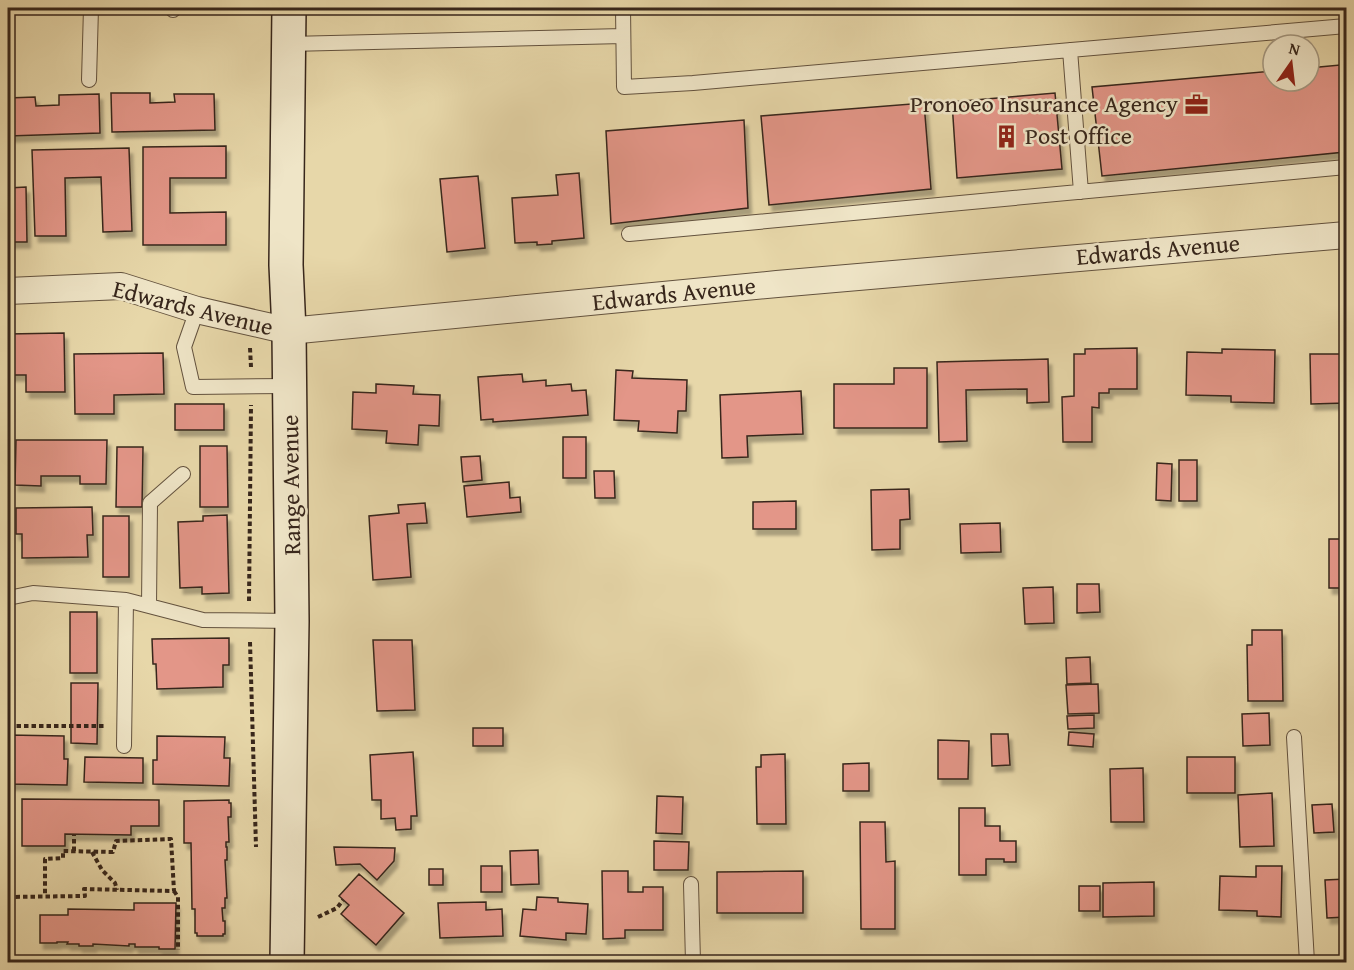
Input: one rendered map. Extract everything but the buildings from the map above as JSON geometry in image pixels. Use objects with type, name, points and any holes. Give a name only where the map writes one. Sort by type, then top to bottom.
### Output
[{"type":"street","name":"Range Avenue","points":[[288,963],[292,621],[290,386],[286,265],[289,8]]},
{"type":"street","name":"Edwards Avenue","points":[[8,291],[121,286],[198,310],[289,331],[765,285],[1347,235]]},
{"type":"lane","points":[[89,80],[91,8]]},
{"type":"lane","points":[[623,8],[624,87],[693,83],[1347,26]]},
{"type":"lane","points":[[289,44],[623,36]]},
{"type":"lane","points":[[1070,50],[1081,192]]},
{"type":"lane","points":[[629,234],[1347,167]]},
{"type":"lane","points":[[198,310],[184,347],[193,387],[290,386]]},
{"type":"lane","points":[[149,606],[150,503],[183,474]]},
{"type":"lane","points":[[9,598],[33,593],[126,600],[203,620],[292,621]]},
{"type":"lane","points":[[124,746],[126,600]]},
{"type":"lane","points":[[1294,737],[1307,963]]},
{"type":"lane","points":[[691,884],[693,963]]},
{"type":"path","points":[[9,598],[8,726],[125,726]]},
{"type":"path","points":[[74,835],[74,851]]},
{"type":"path","points":[[45,896],[45,859],[63,858],[63,851],[113,852],[116,841],[171,839],[174,891],[178,897],[178,950]]},
{"type":"path","points":[[91,852],[102,870],[115,883],[117,890]]},
{"type":"path","points":[[8,897],[86,896],[84,890],[174,891]]},
{"type":"path","points":[[314,919],[337,908],[343,900]]},
{"type":"place","name":"Pronoeo Insurance Agency","points":[[1196,104]]},
{"type":"place","name":"Post Office","points":[[1007,136]]}]
